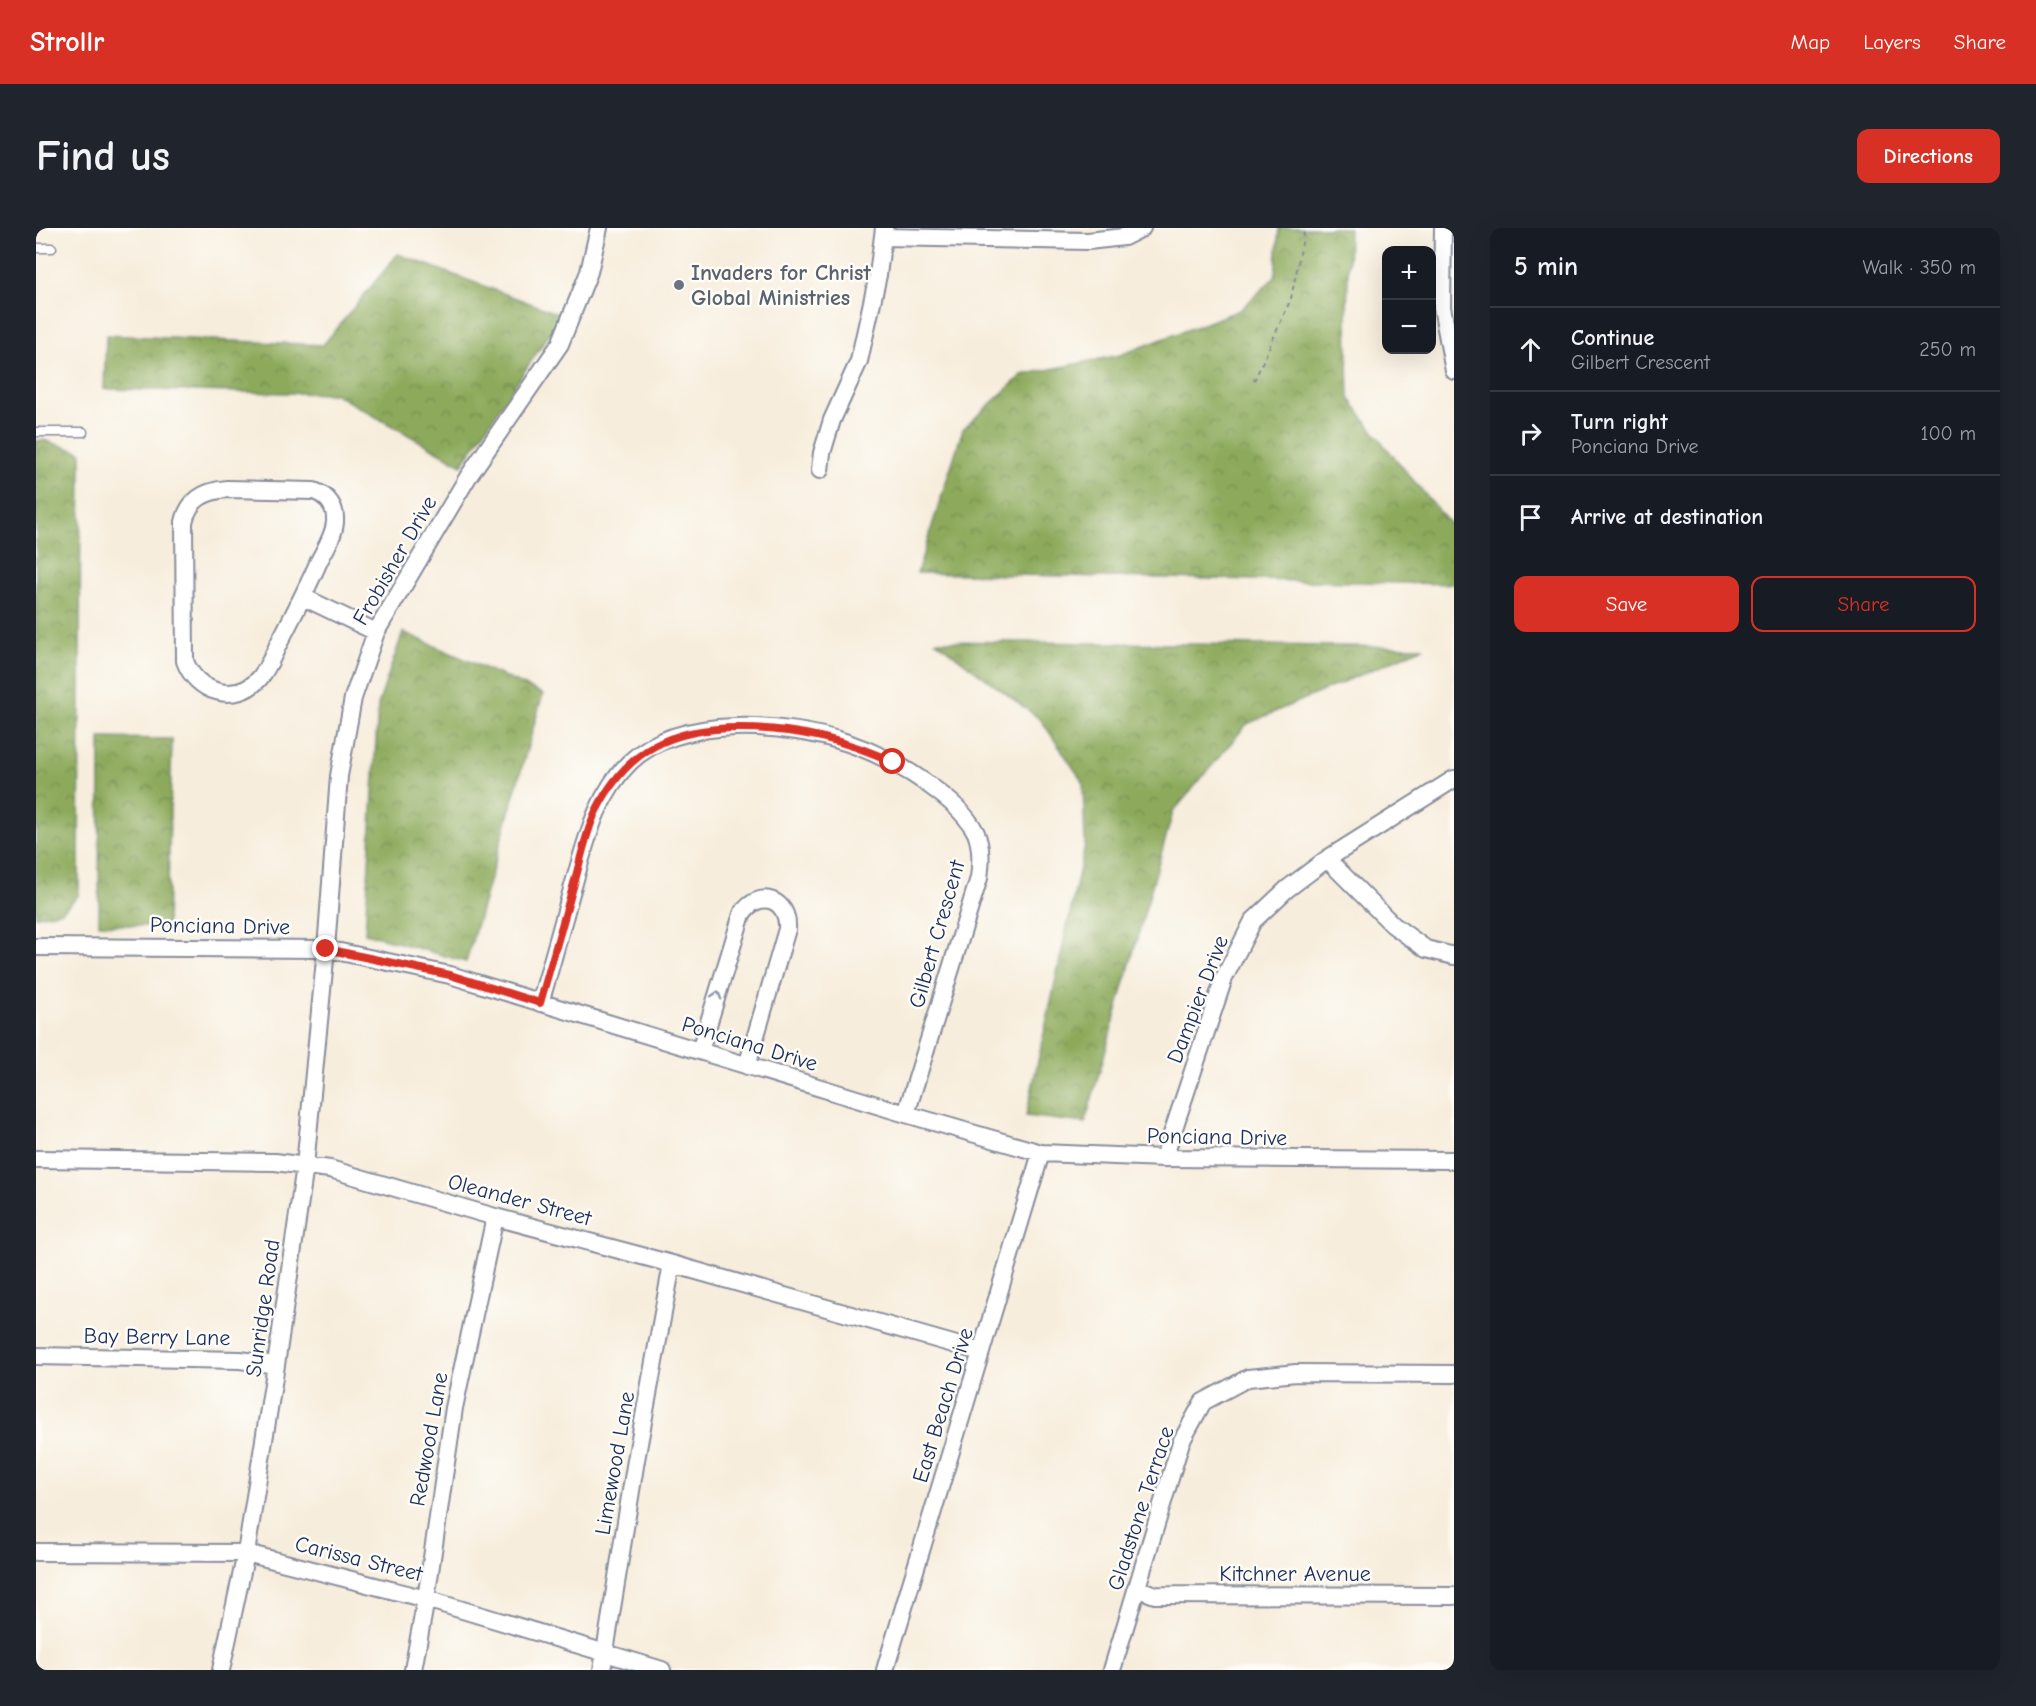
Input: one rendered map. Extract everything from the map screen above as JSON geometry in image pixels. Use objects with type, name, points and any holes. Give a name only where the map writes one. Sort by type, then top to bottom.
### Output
[{"type":"street","name":"Frobisher Drive","points":[[326,949],[339,776],[353,698],[376,632],[468,477],[560,344],[590,272],[599,228]]},
{"type":"street","points":[[820,470],[822,453],[832,420],[859,361],[885,232],[1088,241],[1124,237],[1142,228]]},
{"type":"street","points":[[1447,230],[1442,307],[1454,371]]},
{"type":"street","points":[[227,489],[314,491],[327,497],[334,510],[335,524],[303,597],[265,671],[252,685],[243,690],[221,692],[209,690],[200,684],[188,668],[184,653],[184,522],[186,513],[194,500],[213,490],[227,489]]},
{"type":"street","points":[[303,597],[376,632]]},
{"type":"street","name":"Gilbert Crescent","points":[[540,1003],[596,812],[617,776],[631,761],[645,750],[666,739],[707,729],[786,729],[826,736],[893,762],[951,802],[968,819],[976,835],[981,854],[979,878],[906,1114]]},
{"type":"street","name":"Dampier Drive","points":[[1164,1158],[1224,978],[1253,921],[1287,889],[1327,859],[1454,779]]},
{"type":"street","points":[[1327,859],[1393,925],[1426,949],[1454,956]]},
{"type":"street","points":[[700,1051],[742,914],[753,902],[763,899],[770,900],[784,911],[787,929],[747,1066]]},
{"type":"street","name":"Ponciana Drive","points":[[36,947],[326,949],[450,975],[1041,1153],[1164,1158],[1454,1160]]},
{"type":"street","name":"Sunridge Road","points":[[221,1670],[246,1553],[305,1166],[326,949]]},
{"type":"street","name":"East Beach Drive","points":[[885,1670],[1041,1153]]},
{"type":"street","name":"Oleander Street","points":[[36,1160],[274,1162],[330,1169],[981,1352]]},
{"type":"street","name":"Redwood Lane","points":[[412,1670],[426,1599],[454,1408],[495,1217]]},
{"type":"street","name":"Limewood Lane","points":[[603,1662],[636,1460],[672,1264]]},
{"type":"street","name":"Bay Berry Lane","points":[[36,1356],[240,1360],[276,1365]]},
{"type":"street","name":"Gladstone Terrace","points":[[1112,1670],[1181,1442],[1203,1402],[1248,1378],[1296,1373],[1454,1374]]},
{"type":"street","name":"Carissa Street","points":[[36,1552],[246,1553],[426,1599],[603,1662],[662,1670]]},
{"type":"street","name":"Kitchner Avenue","points":[[1136,1588],[1155,1595],[1454,1596]]},
{"type":"lane","points":[[36,248],[52,248]]},
{"type":"lane","points":[[36,432],[83,432]]},
{"type":"path","points":[[1254,381],[1291,300],[1305,228]]},
{"type":"green space","points":[[1279,228],[1349,228],[1347,320],[1349,398],[1384,445],[1454,529],[1454,584],[917,573],[963,429],[1022,375],[1120,355],[1240,310],[1275,277]]},
{"type":"green space","points":[[398,254],[562,315],[462,465],[335,394],[104,389],[106,335],[323,345]]},
{"type":"green space","points":[[43,440],[81,452],[79,895],[62,911],[36,916],[36,441]]},
{"type":"green space","points":[[403,632],[543,694],[466,962],[365,933],[378,705]]},
{"type":"green space","points":[[936,641],[1424,647],[1247,724],[1173,812],[1085,1123],[1026,1116],[1085,845],[1083,782],[1041,720]]},
{"type":"green space","points":[[100,738],[172,739],[167,927],[99,924]]},
{"type":"place","name":"Invaders for Christ Global Ministries","points":[[679,285]]},
{"type":"route","points":[[326,949],[450,975],[540,1003],[596,812],[617,776],[645,750],[666,739],[707,729],[770,728],[826,736],[893,762]]}]
